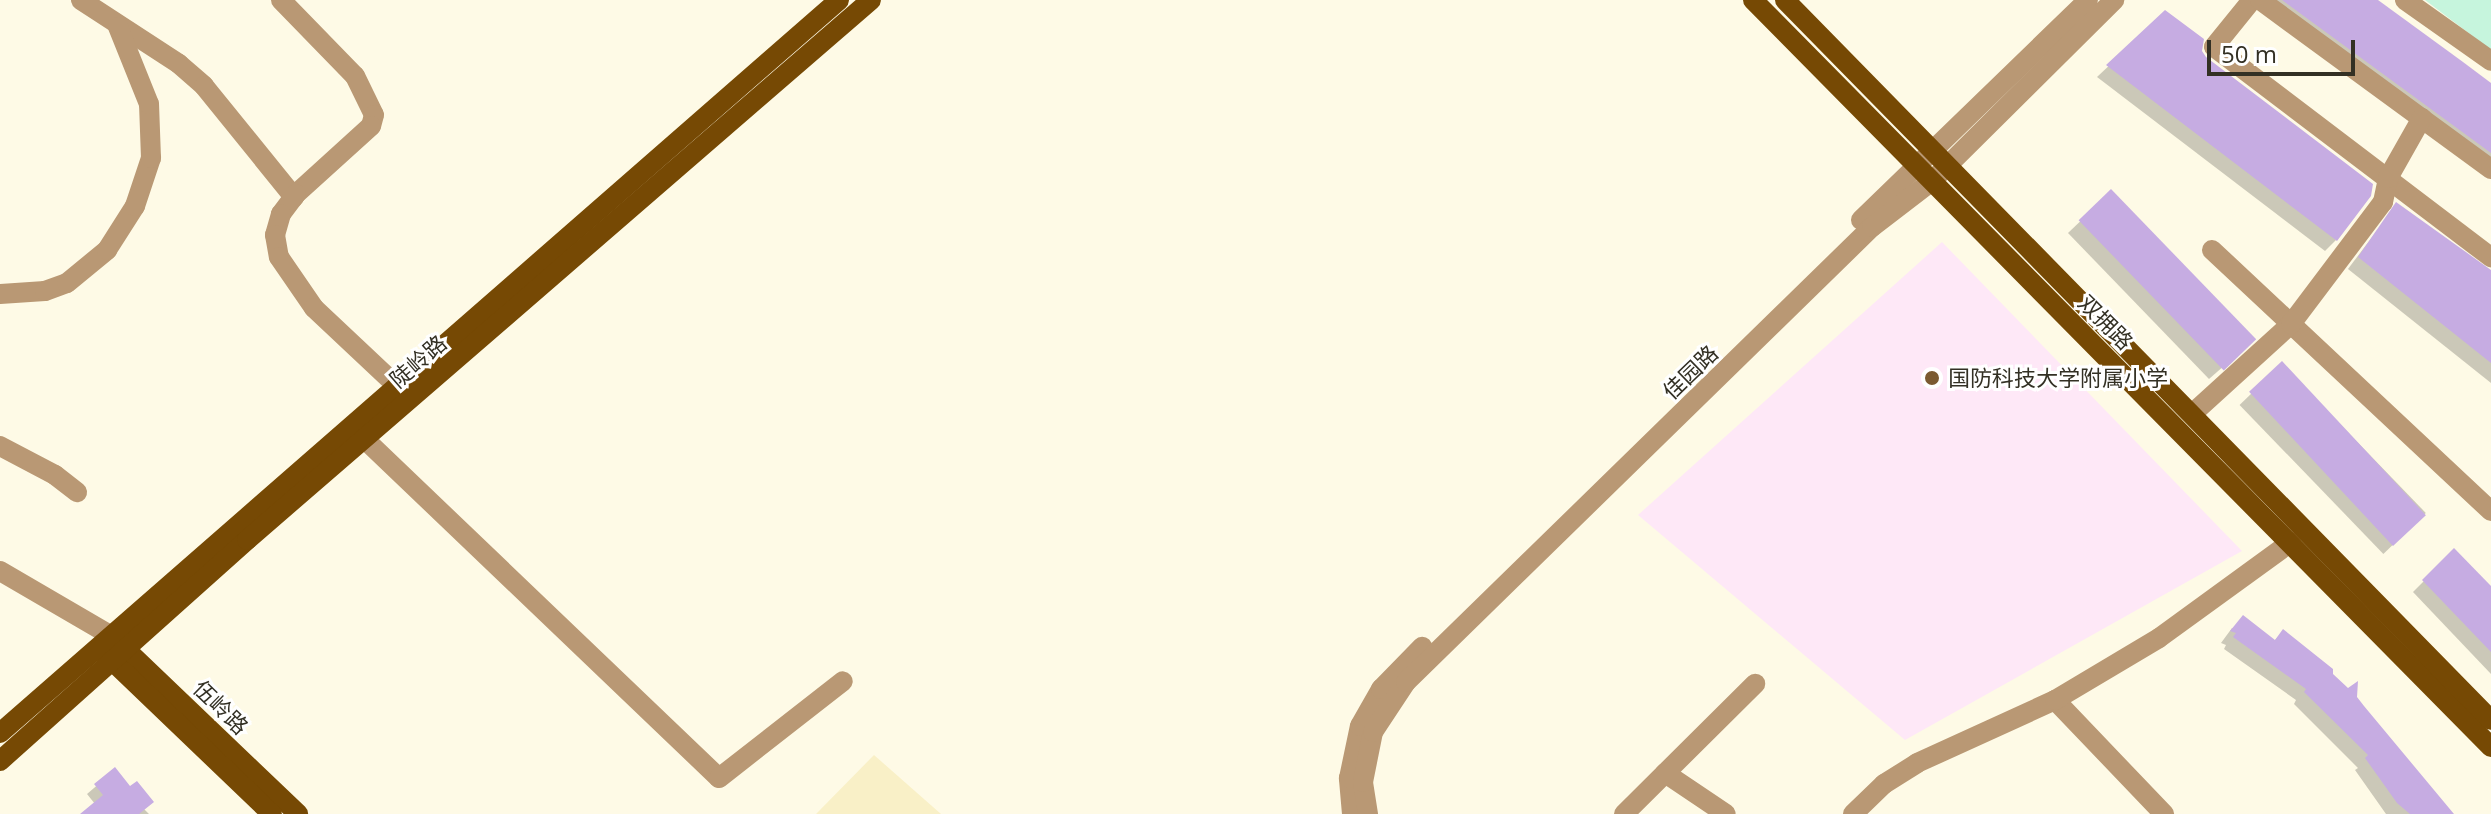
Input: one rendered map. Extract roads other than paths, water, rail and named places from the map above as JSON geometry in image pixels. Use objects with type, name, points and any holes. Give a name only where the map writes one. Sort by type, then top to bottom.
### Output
[{"type":"main road","name":"陡岭路","points":[[358,432],[396,385],[839,0]]},
{"type":"main road","name":"陡岭路","points":[[0,733],[111,648],[358,432],[871,0]]},
{"type":"main road","name":"双拥路","points":[[1753,0],[2491,747]]},
{"type":"main road","name":"双拥路","points":[[1785,0],[2491,720]]},
{"type":"main road","name":"陡岭路","points":[[0,761],[111,648]]},
{"type":"main road","name":"伍岭路","points":[[111,648],[272,814]]},
{"type":"main road","name":"伍岭路","points":[[111,648],[298,814]]},
{"type":"street","points":[[81,0],[179,64],[204,86],[294,197]]},
{"type":"street","points":[[281,0],[355,76],[374,115],[371,126],[294,197],[281,214],[275,235],[279,257],[314,308],[396,385]]},
{"type":"street","name":"佳园路","points":[[1368,814],[1363,782],[1373,732],[1406,682],[1872,227],[1941,158],[2088,0]]},
{"type":"street","name":"佳园路","points":[[1941,158],[2114,0]]},
{"type":"street","points":[[2252,0],[2214,47],[2491,257]]},
{"type":"street","points":[[2260,0],[2491,169]]},
{"type":"street","points":[[2405,0],[2491,61]]},
{"type":"street","points":[[0,294],[45,291],[67,283],[107,250],[135,206],[151,158],[151,120],[137,67],[118,27]]},
{"type":"street","points":[[2192,414],[2291,324],[2383,202],[2388,178],[2422,118]]},
{"type":"street","name":"佳园路","points":[[1352,814],[1349,778],[1353,751],[1370,704],[1388,681],[1925,174]]},
{"type":"street","points":[[2212,250],[2491,511]]},
{"type":"street","points":[[358,432],[719,778],[843,681]]},
{"type":"street","points":[[0,446],[55,475],[77,492]]},
{"type":"street","points":[[1853,814],[1884,784],[1917,763],[2055,700],[2159,638],[2291,542]]},
{"type":"street","points":[[0,571],[111,648]]},
{"type":"street","points":[[1624,814],[1755,684]]},
{"type":"street","points":[[2055,700],[2164,814]]},
{"type":"street","points":[[1665,773],[1726,814]]},
{"type":"place","name":"国防科技大学附属小学","points":[[1932,378]]}]
